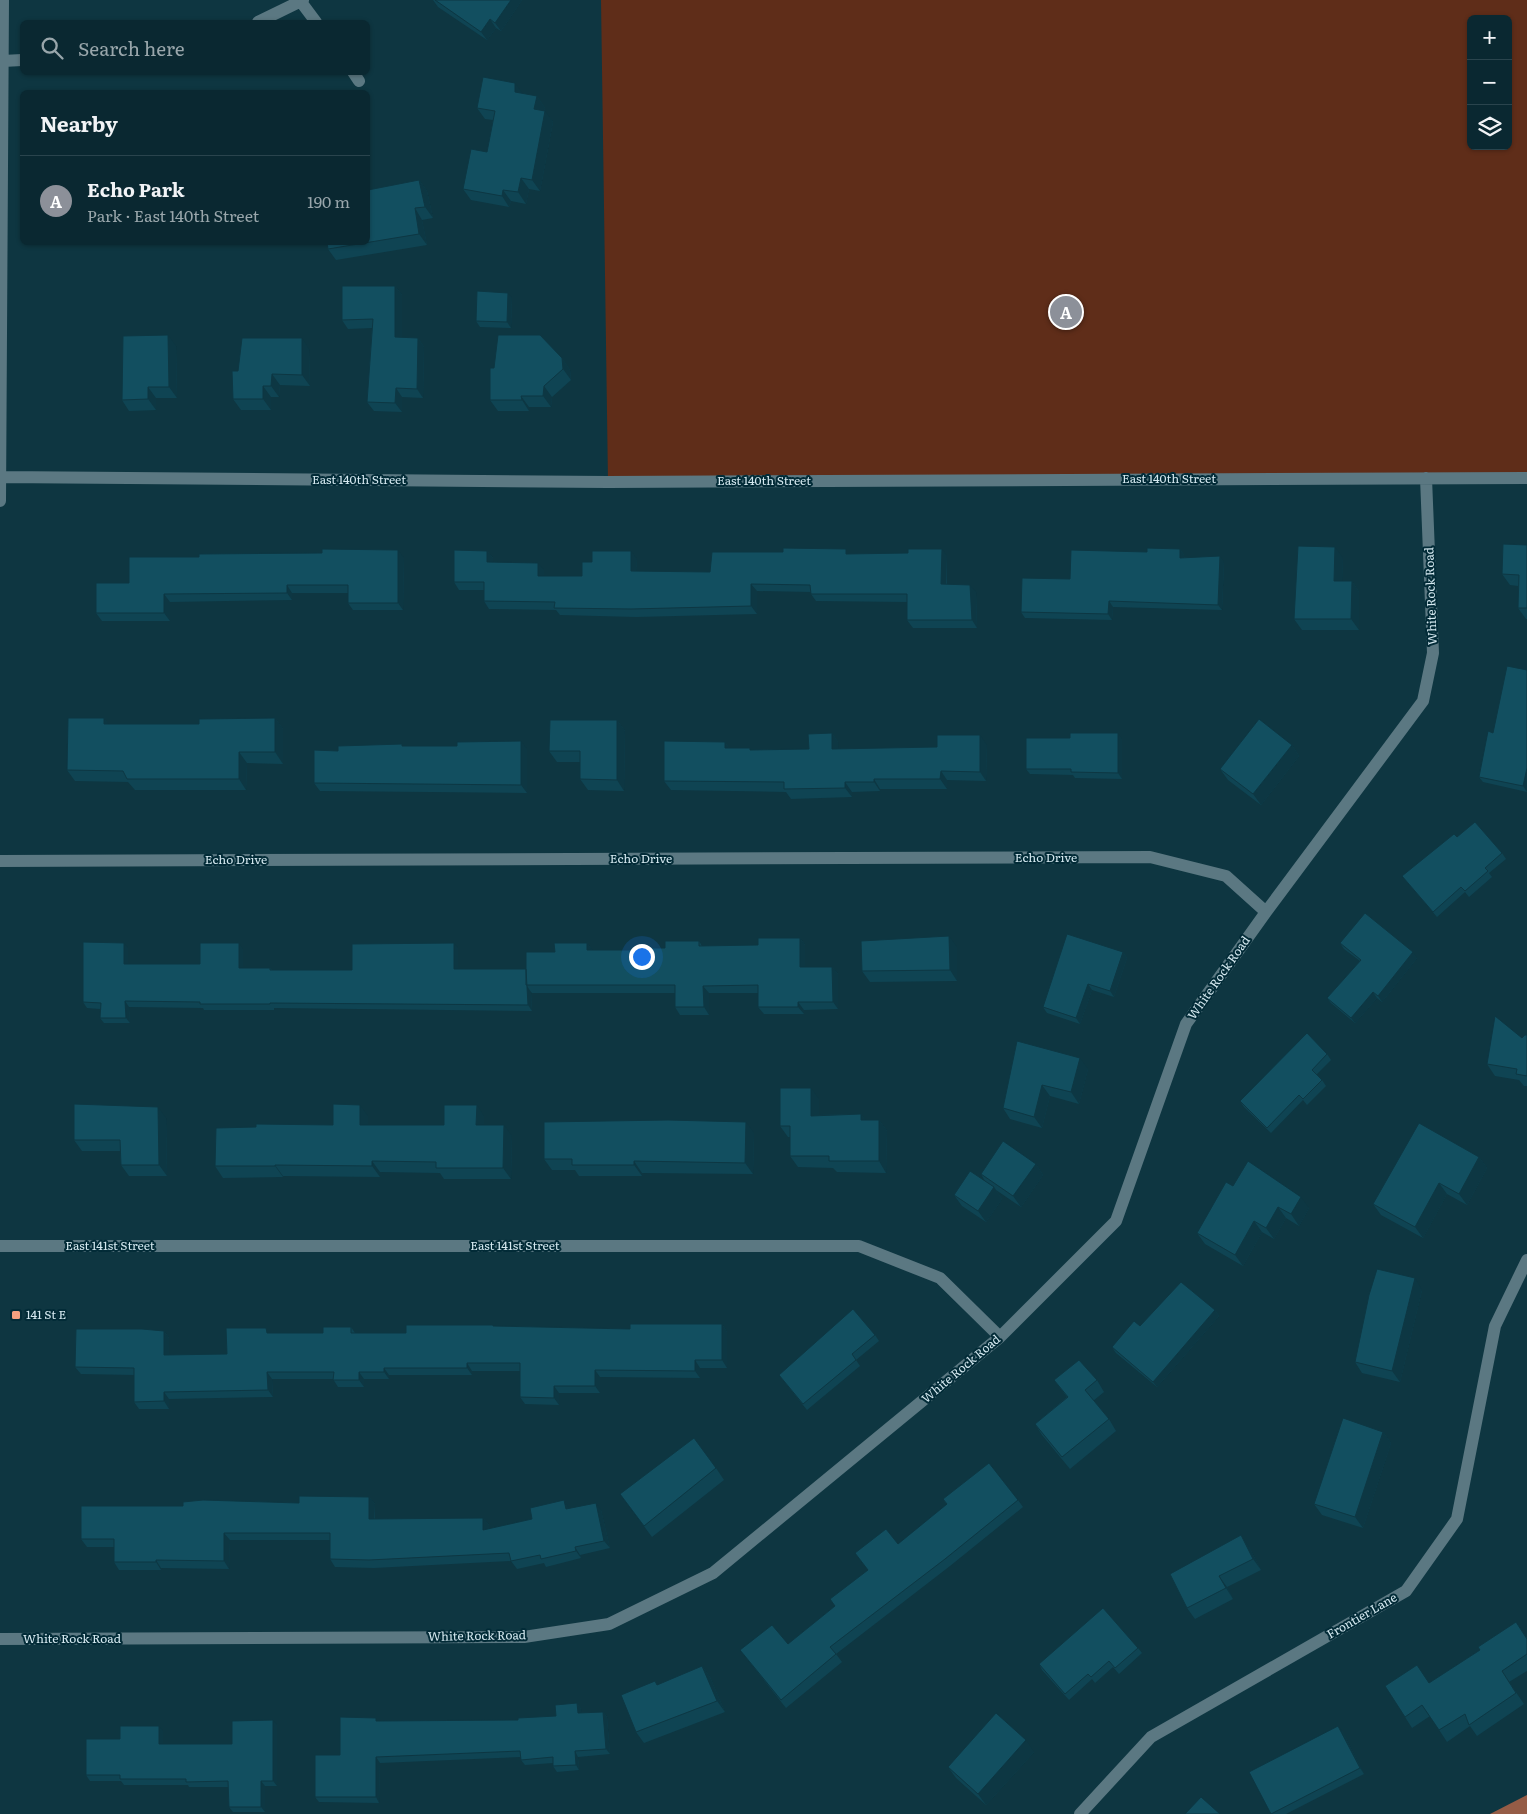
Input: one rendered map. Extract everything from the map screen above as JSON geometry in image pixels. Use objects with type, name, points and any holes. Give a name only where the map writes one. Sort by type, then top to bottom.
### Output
[{"type":"street","points":[[0,501],[3,0]]},
{"type":"street","points":[[262,20],[302,1],[315,20]]},
{"type":"street","points":[[3,61],[20,60]]},
{"type":"street","name":"East 140th Street","points":[[0,477],[608,482],[1527,478]]},
{"type":"street","name":"White Rock Road","points":[[0,1639],[524,1637],[609,1624],[713,1573],[1000,1337],[1116,1221],[1186,1024],[1266,912],[1423,702],[1433,652],[1426,478]]},
{"type":"street","name":"Echo Drive","points":[[0,861],[1150,858],[1226,876],[1266,912]]},
{"type":"street","name":"East 141st Street","points":[[0,1246],[859,1246],[940,1278],[1000,1337]]},
{"type":"street","name":"Frontier Lane","points":[[1080,1814],[1151,1737],[1406,1591],[1457,1519],[1496,1326],[1527,1260]]},
{"type":"shaded area","points":[[601,0],[1527,0],[1527,478],[608,482]]},
{"type":"shaded area","points":[[1527,1795],[1527,1814],[1490,1814]]},
{"type":"building","points":[[435,0],[511,0],[495,23],[490,19],[481,32]]},
{"type":"building","points":[[483,77],[515,83],[515,92],[537,96],[534,109],[545,111],[532,180],[521,178],[518,192],[503,190],[502,196],[463,189],[471,149],[487,152],[495,111],[477,108]]},
{"type":"building","points":[[419,180],[425,207],[415,208],[419,234],[370,242],[370,190]]},
{"type":"building","points":[[327,245],[352,245],[328,249]]},
{"type":"building","points":[[342,286],[395,286],[395,337],[418,338],[417,389],[396,388],[395,403],[367,402],[373,319],[342,320]]},
{"type":"building","points":[[477,291],[508,293],[507,322],[476,321]]},
{"type":"building","points":[[168,335],[169,387],[148,387],[148,399],[122,400],[123,336]]},
{"type":"building","points":[[498,335],[540,335],[562,358],[563,369],[544,386],[543,396],[521,396],[522,400],[490,400],[490,368],[494,368]]},
{"type":"building","points":[[242,338],[302,338],[302,375],[272,374],[271,386],[263,386],[263,399],[233,399],[232,371],[238,371]]},
{"type":"building","points":[[1503,544],[1527,545],[1527,608],[1518,608],[1519,575],[1502,574]]},
{"type":"building","points":[[1298,546],[1335,547],[1334,581],[1352,581],[1351,619],[1294,619]]},
{"type":"building","points":[[783,548],[846,549],[846,554],[908,553],[908,549],[942,549],[941,584],[970,585],[972,620],[907,620],[907,594],[811,594],[810,585],[751,584],[751,606],[631,609],[554,608],[555,602],[484,601],[484,582],[454,582],[454,550],[487,551],[487,562],[538,563],[538,576],[582,576],[582,562],[592,562],[592,551],[631,551],[631,571],[710,572],[712,552],[783,552]]},
{"type":"building","points":[[1147,548],[1180,549],[1180,558],[1220,556],[1218,605],[1109,601],[1108,614],[1021,612],[1022,578],[1070,579],[1071,550],[1147,552]]},
{"type":"building","points":[[322,549],[398,550],[398,603],[348,603],[348,585],[287,585],[287,593],[164,594],[164,613],[96,613],[96,583],[129,583],[129,557],[199,557],[199,554],[322,553]]},
{"type":"building","points":[[1507,666],[1527,670],[1527,768],[1523,786],[1479,777],[1488,731],[1493,733]]},
{"type":"building","points":[[68,718],[104,718],[104,724],[199,724],[199,719],[275,718],[275,752],[239,752],[239,779],[127,779],[123,771],[67,770]]},
{"type":"building","points":[[1259,719],[1292,745],[1253,794],[1220,769]]},
{"type":"building","points":[[550,720],[617,720],[617,780],[580,779],[580,751],[549,751]]},
{"type":"building","points":[[832,733],[832,749],[937,747],[937,735],[980,735],[980,772],[941,771],[940,779],[874,779],[874,782],[845,782],[845,788],[784,789],[784,782],[664,781],[664,741],[725,742],[725,748],[750,748],[750,750],[809,749],[808,734]]},
{"type":"building","points":[[1070,733],[1118,733],[1118,773],[1071,772],[1071,769],[1026,769],[1026,738],[1070,738]]},
{"type":"building","points":[[521,741],[521,785],[314,783],[314,750],[338,751],[338,746],[402,744],[402,746],[457,746],[457,742]]},
{"type":"building","points":[[1475,822],[1502,853],[1485,868],[1488,871],[1465,891],[1461,887],[1433,912],[1402,876],[1454,834],[1457,837]]},
{"type":"building","points":[[1365,913],[1413,952],[1378,996],[1373,992],[1351,1018],[1327,998],[1361,960],[1340,943]]},
{"type":"building","points":[[1067,934],[1123,952],[1110,991],[1088,984],[1076,1018],[1043,1007]]},
{"type":"building","points":[[949,936],[950,970],[862,971],[861,941]]},
{"type":"building","points":[[758,938],[800,938],[800,967],[832,967],[833,1002],[798,1002],[798,1007],[758,1007],[758,985],[703,986],[704,1007],[675,1007],[675,985],[526,985],[526,952],[555,952],[554,943],[587,943],[587,950],[638,950],[638,948],[665,948],[665,941],[699,941],[699,946],[758,945]]},
{"type":"building","points":[[83,942],[124,943],[124,964],[200,964],[200,943],[239,943],[239,968],[270,968],[270,970],[352,970],[352,944],[454,943],[454,969],[526,969],[528,1005],[200,1004],[200,1002],[125,1001],[126,1018],[100,1018],[101,1003],[83,1002]]},
{"type":"building","points":[[1495,1016],[1522,1038],[1527,1035],[1527,1076],[1516,1074],[1517,1069],[1487,1064]]},
{"type":"building","points":[[1307,1033],[1327,1054],[1312,1070],[1322,1080],[1303,1099],[1299,1095],[1267,1128],[1240,1101]]},
{"type":"building","points":[[1017,1041],[1080,1058],[1071,1092],[1042,1085],[1034,1117],[1003,1108]]},
{"type":"building","points":[[780,1088],[811,1088],[811,1116],[861,1114],[861,1120],[879,1120],[879,1161],[829,1161],[829,1156],[790,1156],[790,1126],[780,1126]]},
{"type":"building","points":[[74,1104],[158,1107],[159,1165],[121,1165],[120,1140],[74,1140]]},
{"type":"building","points":[[333,1104],[360,1105],[360,1125],[444,1125],[444,1105],[477,1105],[476,1125],[504,1125],[503,1168],[436,1168],[436,1162],[372,1161],[372,1166],[215,1166],[216,1128],[256,1127],[256,1124],[333,1125]]},
{"type":"building","points":[[668,1120],[746,1122],[745,1163],[634,1161],[634,1165],[572,1165],[572,1159],[544,1159],[544,1122]]},
{"type":"building","points":[[1419,1123],[1479,1157],[1459,1194],[1439,1183],[1415,1227],[1373,1204]]},
{"type":"building","points":[[1003,1141],[1036,1164],[1013,1196],[981,1174]]},
{"type":"building","points":[[1248,1161],[1301,1197],[1291,1214],[1278,1207],[1266,1228],[1254,1221],[1235,1255],[1197,1233],[1226,1182],[1233,1186]]},
{"type":"building","points":[[970,1171],[994,1187],[978,1211],[954,1195]]},
{"type":"building","points":[[1377,1269],[1415,1278],[1392,1371],[1355,1362],[1369,1295]]},
{"type":"building","points":[[1181,1282],[1215,1310],[1153,1382],[1112,1347],[1134,1321],[1140,1326]]},
{"type":"building","points":[[853,1309],[875,1335],[852,1354],[856,1360],[803,1404],[779,1375]]},
{"type":"building","points":[[630,1324],[722,1324],[722,1360],[695,1360],[695,1371],[595,1370],[595,1386],[554,1386],[554,1398],[520,1397],[520,1363],[467,1363],[467,1368],[384,1368],[384,1372],[359,1372],[359,1380],[333,1380],[334,1372],[267,1372],[268,1390],[164,1392],[164,1401],[134,1402],[134,1368],[75,1367],[76,1329],[164,1331],[164,1355],[227,1354],[226,1328],[266,1328],[267,1333],[323,1333],[323,1327],[351,1327],[351,1333],[406,1333],[406,1325],[493,1325],[630,1329]]},
{"type":"building","points":[[1079,1360],[1097,1380],[1085,1390],[1109,1419],[1062,1457],[1035,1424],[1068,1397],[1054,1380]]},
{"type":"building","points":[[1343,1418],[1383,1432],[1355,1517],[1314,1504]]},
{"type":"building","points":[[694,1438],[716,1468],[644,1526],[620,1494]]},
{"type":"building","points":[[989,1463],[1018,1500],[945,1559],[830,1647],[836,1654],[781,1700],[740,1650],[772,1625],[788,1644],[835,1606],[830,1599],[868,1570],[855,1553],[886,1529],[898,1544],[947,1504],[943,1499]]},
{"type":"building","points":[[299,1496],[369,1497],[369,1519],[483,1518],[483,1530],[532,1519],[530,1508],[564,1500],[566,1509],[596,1503],[604,1541],[575,1547],[576,1551],[541,1559],[540,1555],[511,1561],[509,1553],[369,1560],[330,1559],[330,1533],[224,1533],[224,1561],[156,1560],[156,1562],[114,1562],[114,1539],[81,1539],[81,1506],[183,1506],[183,1502],[203,1500],[299,1503]]},
{"type":"building","points":[[1241,1535],[1253,1559],[1219,1576],[1226,1588],[1187,1608],[1170,1574]]},
{"type":"building","points":[[1103,1608],[1138,1648],[1115,1668],[1109,1661],[1091,1677],[1088,1674],[1065,1694],[1039,1664]]},
{"type":"building","points":[[1516,1622],[1527,1639],[1527,1654],[1502,1671],[1516,1693],[1469,1725],[1465,1714],[1439,1730],[1422,1705],[1405,1717],[1385,1686],[1417,1665],[1429,1683],[1480,1650],[1478,1647]]},
{"type":"building","points":[[702,1666],[717,1701],[636,1732],[621,1695],[655,1681],[657,1685]]},
{"type":"building","points":[[577,1703],[578,1713],[603,1712],[606,1749],[575,1751],[576,1765],[553,1766],[553,1757],[521,1760],[520,1751],[376,1757],[376,1797],[315,1797],[315,1755],[340,1755],[340,1717],[376,1718],[376,1721],[518,1720],[518,1718],[556,1716],[555,1705]]},
{"type":"building","points":[[996,1713],[1026,1740],[978,1794],[948,1767]]},
{"type":"building","points":[[273,1720],[273,1781],[261,1781],[261,1807],[229,1807],[228,1781],[186,1782],[186,1779],[120,1779],[120,1775],[86,1775],[86,1739],[120,1739],[120,1726],[159,1726],[159,1744],[232,1744],[232,1721]]},
{"type":"building","points":[[1338,1726],[1360,1768],[1271,1814],[1249,1772]]},
{"type":"building","points":[[1201,1797],[1220,1814],[1185,1814]]},
{"type":"place","name":"Echo Park","points":[[1066,312]]},
{"type":"place","name":"141 St E","points":[[16,1315]]}]
